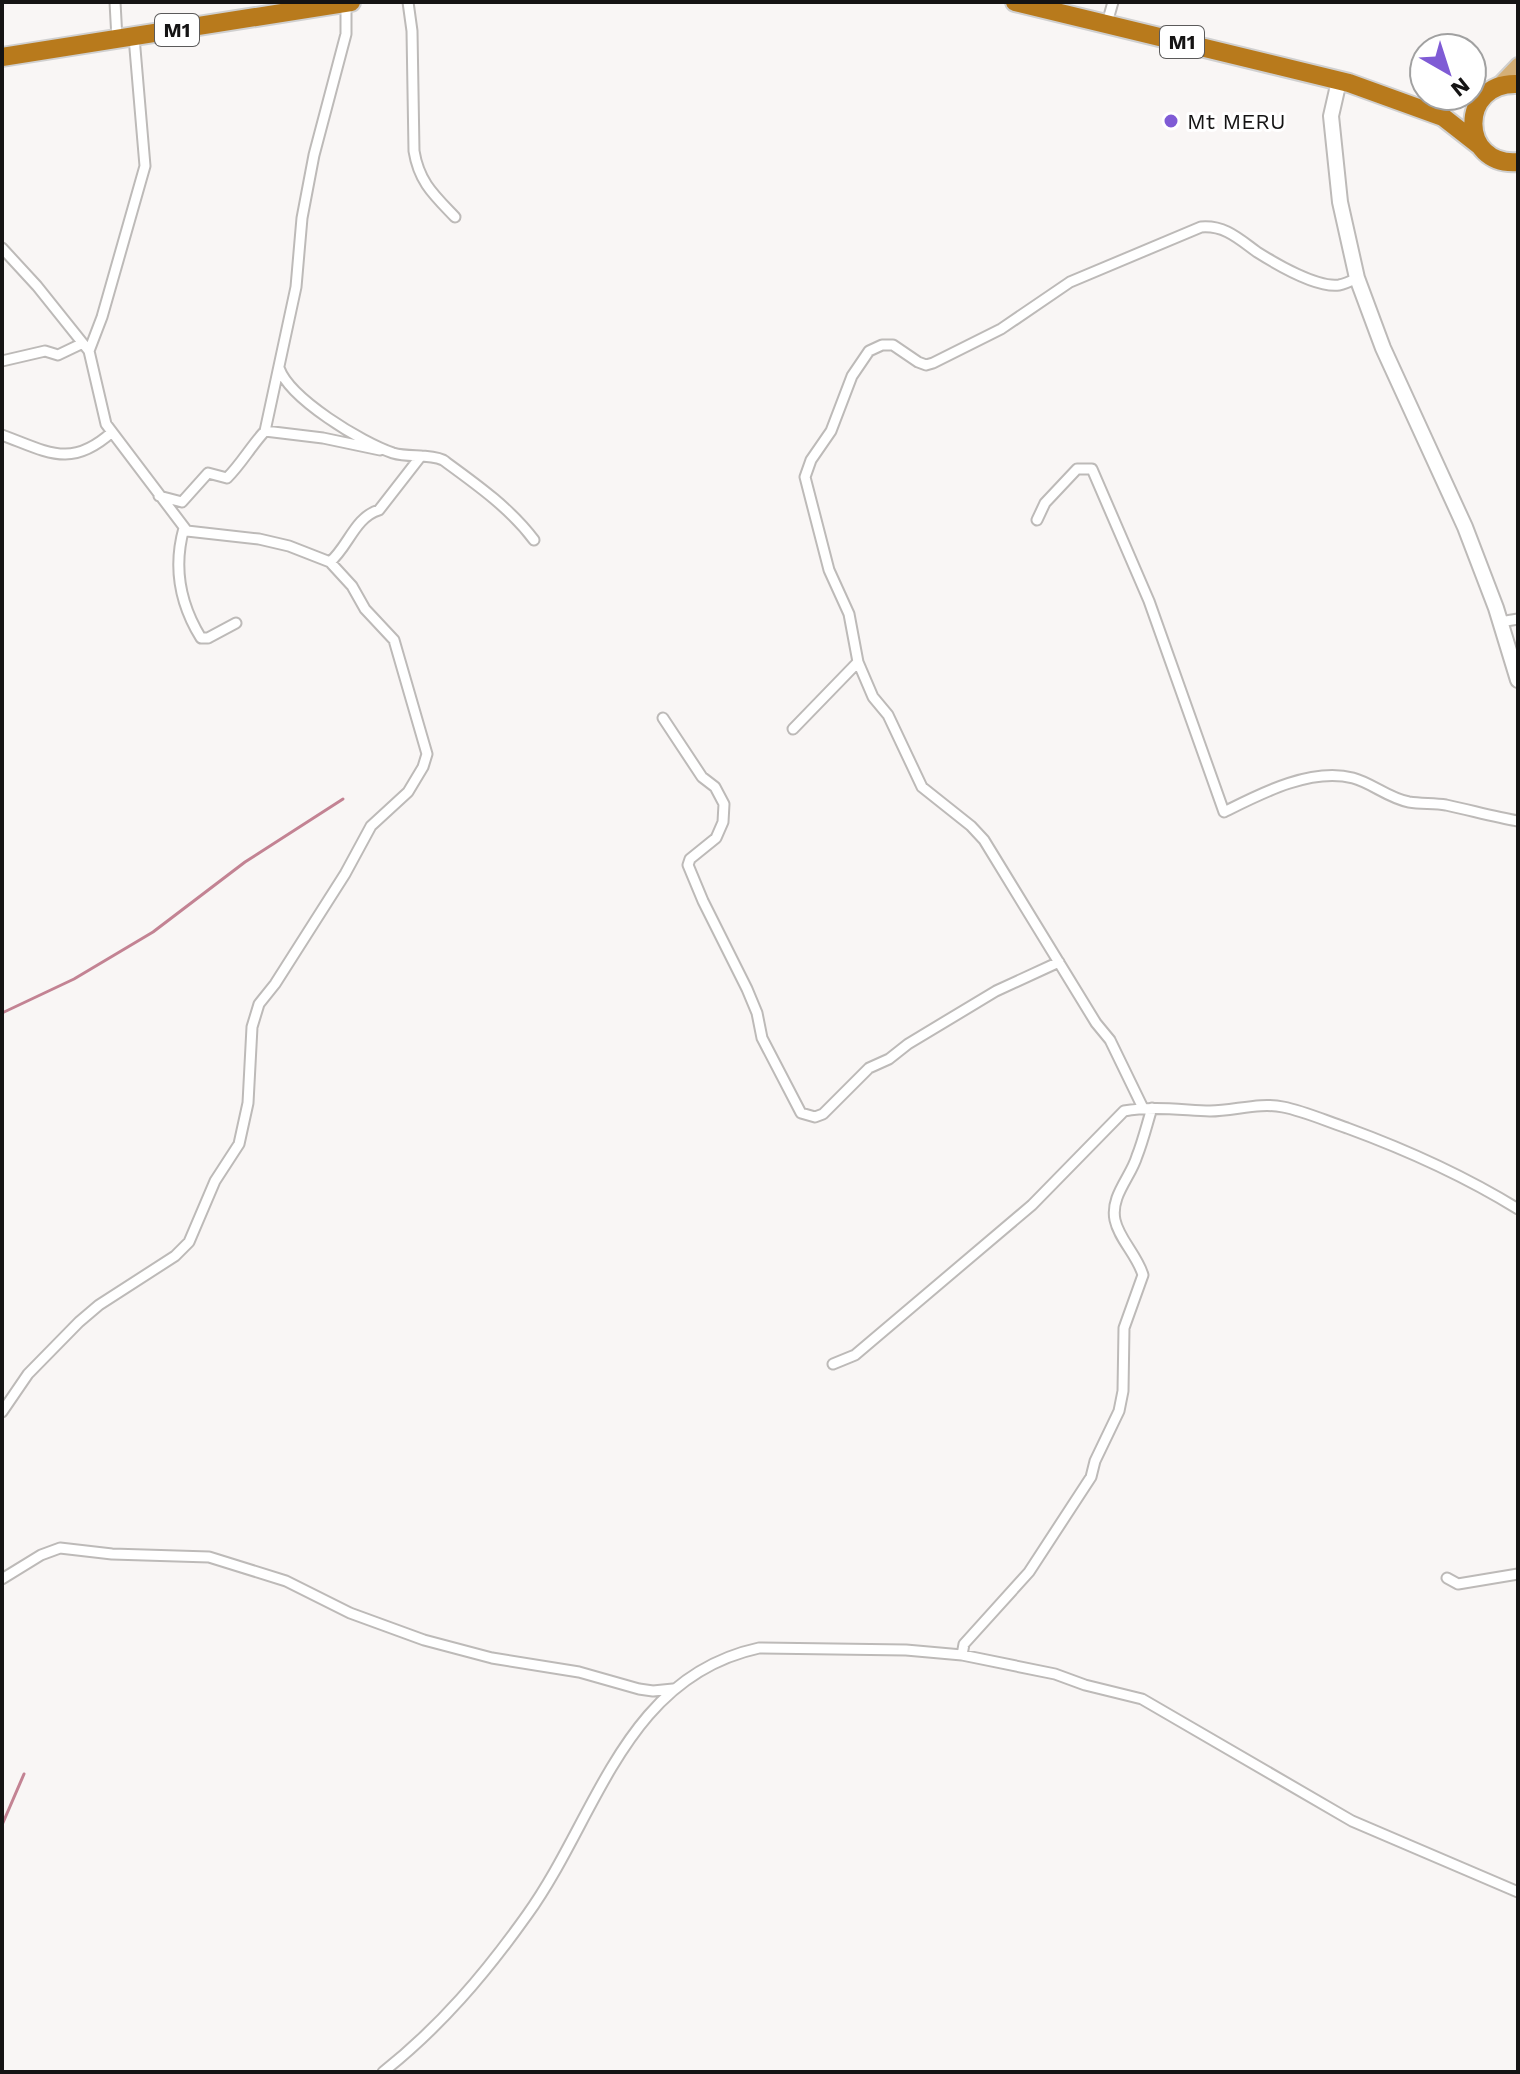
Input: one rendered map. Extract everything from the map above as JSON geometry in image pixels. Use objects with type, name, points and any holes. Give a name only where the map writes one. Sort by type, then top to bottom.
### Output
[{"type":"highway","name":"M1","points":[[2,57],[348,2]]},
{"type":"highway","name":"M1","points":[[1015,2],[1344,82],[1408,92]]},
{"type":"highway","name":"M1","points":[[1344,82],[1443,117],[1489,156],[1501,162],[1518,162]]},
{"type":"highway","points":[[1488,90],[1518,84]]},
{"type":"highway","points":[[1480,146],[1473,127],[1474,113],[1480,101],[1496,88]]},
{"type":"main road","points":[[1496,88],[1518,65]]},
{"type":"street","points":[[85,348],[120,258],[145,166],[126,38],[115,2]]},
{"type":"street","points":[[159,496],[182,502],[208,473],[227,478],[244,462],[253,444],[265,431],[296,287],[302,218],[314,155],[346,34],[348,2]]},
{"type":"street","points":[[408,2],[412,31],[417,171],[425,185],[455,217]]},
{"type":"street","points":[[1107,23],[1113,2]]},
{"type":"street","points":[[1344,82],[1331,116],[1340,202],[1357,278],[1383,348],[1465,527],[1518,680]]},
{"type":"street","points":[[962,1655],[964,1644],[1023,1580],[1076,1502],[1091,1477],[1095,1461],[1116,1419],[1123,1391],[1124,1328],[1143,1275],[1118,1229],[1114,1209],[1120,1188],[1137,1157],[1147,1108],[1110,1040],[1096,1023],[984,840],[922,787],[888,715],[873,697],[858,662],[852,623],[829,570],[805,477],[806,469],[836,419],[852,376],[869,351],[882,345],[893,345],[918,362],[933,363],[1001,329],[1070,282],[1201,227],[1215,226],[1282,267],[1317,281],[1335,285],[1357,278]]},
{"type":"street","points":[[2,248],[37,286],[85,348],[106,424],[187,531],[259,539],[289,546],[330,562],[352,586],[365,609],[394,640],[427,754],[426,762],[408,792],[371,826],[345,874],[259,1004],[252,1027],[248,1103],[239,1144],[215,1181],[184,1250],[99,1305],[79,1322],[28,1374],[2,1412]]},
{"type":"street","points":[[2,361],[45,351],[58,355],[85,348]]},
{"type":"street","points":[[279,368],[283,380],[292,390],[327,416],[394,453]]},
{"type":"street","points":[[265,431],[323,438],[443,460],[484,490],[525,527],[534,540]]},
{"type":"street","points":[[2,435],[53,454],[69,454],[84,453],[112,432]]},
{"type":"street","points":[[330,562],[340,554],[346,541],[369,512],[379,510],[421,456]]},
{"type":"street","points":[[1037,520],[1045,503],[1077,469],[1092,469],[1149,601],[1224,812],[1285,786],[1315,778],[1342,776],[1409,802],[1443,805],[1518,821]]},
{"type":"street","points":[[184,528],[179,546],[178,574],[191,622],[201,638],[208,638],[236,623]]},
{"type":"street","points":[[1500,622],[1518,619]]},
{"type":"street","points":[[793,729],[858,662]]},
{"type":"street","points":[[663,718],[702,777],[715,787],[724,804],[723,822],[716,838],[690,859],[688,865],[747,989],[757,1013],[762,1038],[801,1113],[815,1117],[823,1114],[869,1068],[889,1059],[908,1044],[996,991],[1059,962]]},
{"type":"street","points":[[833,1364],[855,1355],[1032,1205],[1124,1111],[1147,1108],[1231,1111],[1260,1105],[1282,1106],[1442,1166],[1518,1209]]},
{"type":"street","points":[[2,1579],[41,1555],[60,1548],[112,1554],[209,1557],[286,1581],[350,1613],[424,1640],[492,1658],[579,1672],[639,1689],[673,1689]]},
{"type":"street","points":[[1447,1578],[1458,1584],[1518,1574]]},
{"type":"street","points":[[383,2072],[438,2026],[528,1914],[614,1762],[635,1732],[673,1689],[717,1661],[759,1648],[906,1650],[962,1655],[1055,1674],[1142,1699],[1352,1821],[1518,1892]]},
{"type":"waterway","points":[[2,1013],[74,979],[153,932],[245,862],[343,799]]},
{"type":"waterway","points":[[2,1825],[24,1774]]},
{"type":"place","name":"Mt MERU","points":[[1171,121]]}]
